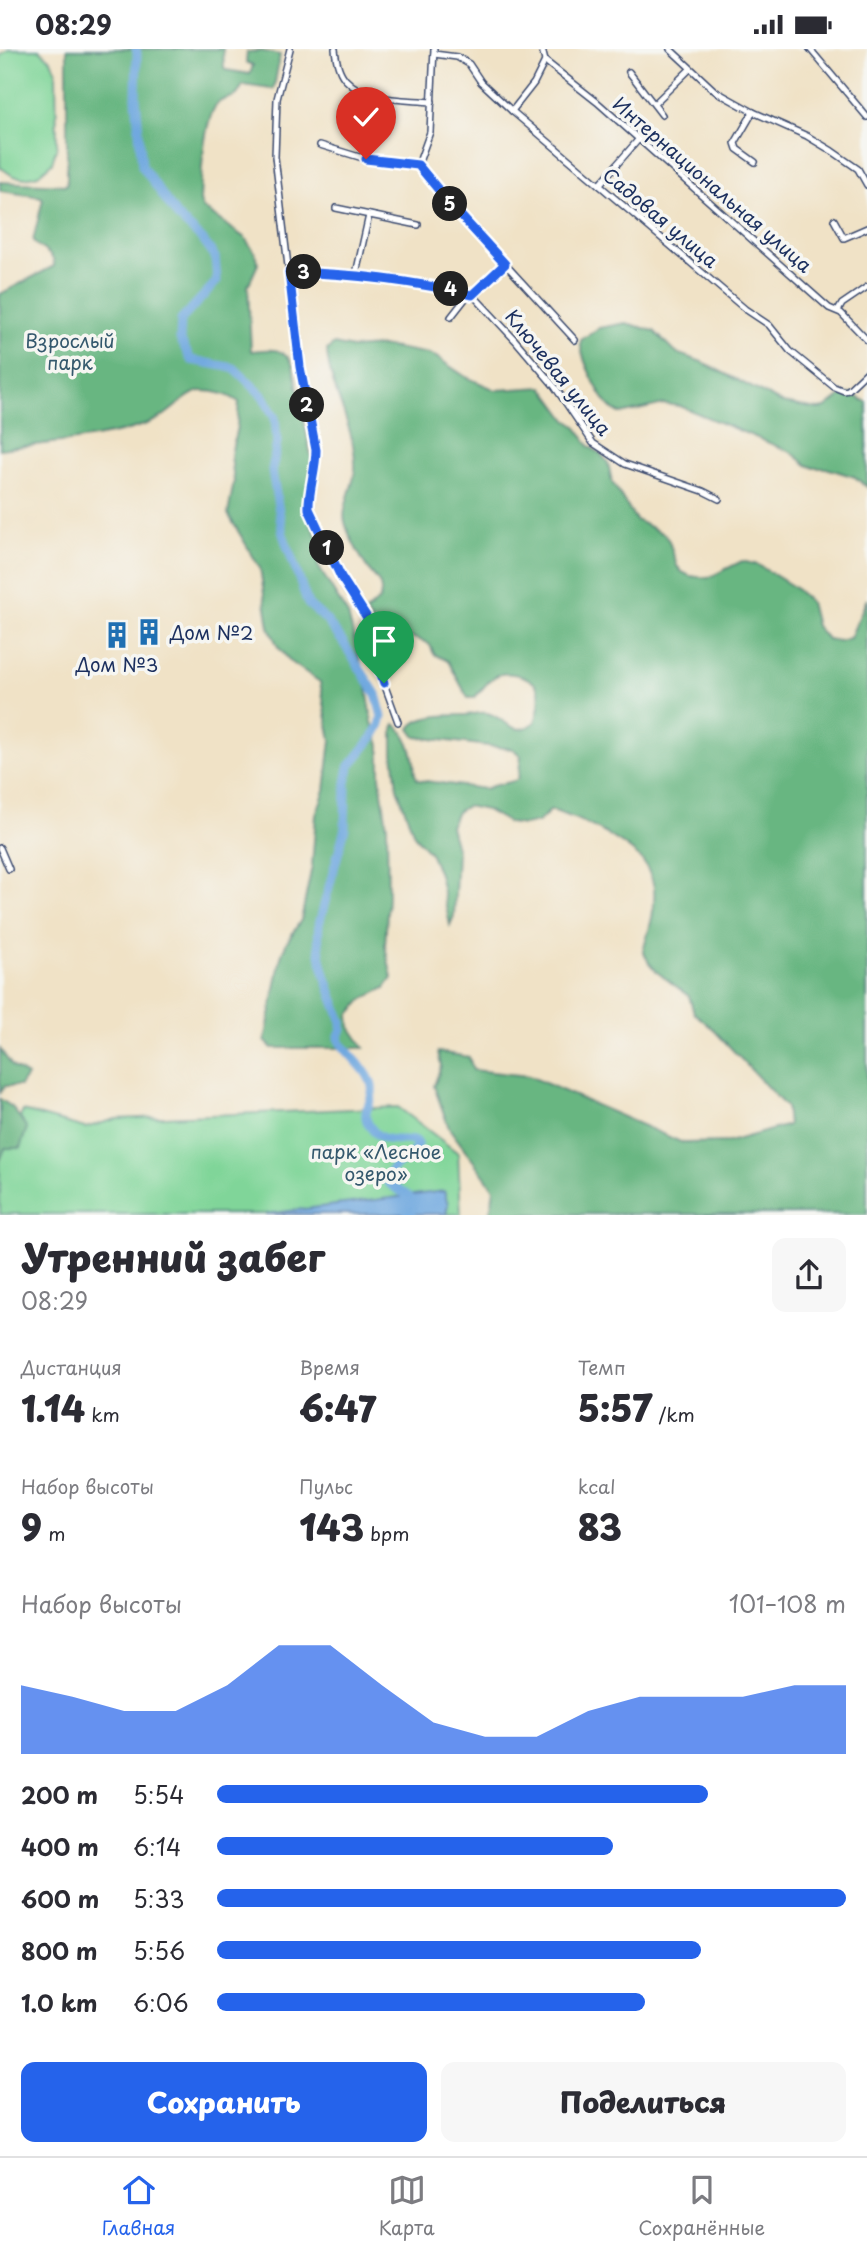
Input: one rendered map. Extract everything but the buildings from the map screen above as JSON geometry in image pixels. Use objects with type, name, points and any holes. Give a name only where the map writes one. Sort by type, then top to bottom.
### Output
[{"type":"street","points":[[290,49],[279,89],[274,137],[300,367],[316,450],[309,509],[341,577],[366,616],[375,656],[398,722]]},
{"type":"street","points":[[334,49],[345,80],[355,87],[370,95],[432,102]]},
{"type":"street","points":[[512,111],[536,80],[545,61],[542,49]]},
{"type":"street","points":[[670,49],[715,91],[752,112],[807,136],[858,169],[867,185]]},
{"type":"street","points":[[810,49],[867,117]]},
{"type":"street","points":[[418,165],[430,132],[434,52]]},
{"type":"street","name":"Садовая улица","points":[[434,52],[457,57],[469,64],[481,82],[512,111],[745,309],[769,325],[790,351],[834,387],[848,390],[867,372]]},
{"type":"street","name":"Интернациональная улица","points":[[545,61],[582,90],[830,308],[838,311],[867,340]]},
{"type":"street","points":[[654,104],[690,69]]},
{"type":"street","points":[[629,72],[662,115]]},
{"type":"street","points":[[752,112],[735,143],[737,149],[755,162]]},
{"type":"street","points":[[598,185],[638,140]]},
{"type":"street","points":[[320,145],[366,159],[418,165],[451,205],[575,340]]},
{"type":"street","points":[[858,169],[867,164]]},
{"type":"street","points":[[336,208],[418,225]]},
{"type":"street","points":[[356,274],[369,215]]},
{"type":"street","points":[[834,221],[844,238]]},
{"type":"street","points":[[834,242],[867,229]]},
{"type":"street","points":[[451,317],[471,294],[505,264]]},
{"type":"street","points":[[289,272],[356,274],[445,287],[471,294]]},
{"type":"street","points":[[838,311],[842,304],[867,287]]},
{"type":"street","name":"Ключевая улица","points":[[471,294],[555,387],[593,443],[625,464],[719,499]]},
{"type":"street","points":[[0,848],[9,869]]},
{"type":"green space","points":[[9,49],[39,49],[51,60],[56,71],[57,146],[52,163],[38,175],[25,178],[13,176],[0,167],[0,56]]},
{"type":"green space","name":"Взрослый парк","points":[[67,49],[223,49],[226,70],[250,74],[253,65],[246,62],[247,52],[262,51],[280,55],[274,88],[243,85],[237,95],[219,102],[212,112],[204,150],[200,201],[203,208],[245,238],[255,253],[258,264],[248,286],[251,351],[281,352],[293,365],[312,461],[305,510],[324,552],[318,554],[318,566],[348,615],[367,687],[372,722],[380,745],[380,777],[387,827],[388,897],[385,946],[392,978],[385,988],[363,999],[349,1015],[350,1027],[364,1048],[272,1048],[265,1041],[281,957],[301,920],[312,866],[316,815],[325,790],[331,740],[320,682],[291,662],[278,647],[269,627],[260,568],[228,514],[234,481],[231,455],[239,402],[231,397],[203,391],[186,398],[158,419],[142,426],[81,439],[0,449],[0,294],[54,266],[54,262],[50,255],[33,241],[43,199],[0,191],[0,182],[66,185]]},
{"type":"green space","points":[[626,323],[654,331],[676,353],[702,362],[782,403],[818,409],[825,408],[841,396],[851,394],[867,402],[867,487],[855,477],[826,468],[814,468],[791,452],[680,406],[664,404],[621,414],[611,408],[591,375],[583,355],[581,340],[599,328]]},
{"type":"green space","points":[[334,344],[352,348],[379,346],[429,354],[466,377],[496,390],[543,387],[589,446],[608,463],[612,482],[636,520],[664,534],[677,566],[690,576],[708,578],[742,561],[758,565],[794,587],[810,602],[816,626],[827,639],[839,641],[850,638],[867,599],[867,1214],[490,1214],[494,1189],[449,1128],[434,1086],[441,1066],[438,1052],[469,1057],[473,1070],[529,1076],[683,1143],[729,1142],[788,1125],[786,1107],[712,1028],[694,1013],[689,996],[649,963],[643,951],[654,904],[651,877],[641,859],[622,843],[599,830],[551,810],[538,822],[524,825],[509,823],[486,810],[467,806],[457,812],[450,826],[457,852],[454,916],[450,925],[439,874],[430,853],[414,835],[397,788],[393,728],[395,724],[408,741],[418,780],[485,789],[518,779],[521,756],[513,749],[416,737],[410,729],[420,720],[427,718],[484,713],[493,715],[515,728],[528,727],[536,719],[539,692],[535,684],[525,677],[505,674],[494,677],[474,698],[468,698],[448,661],[434,654],[430,645],[425,642],[402,634],[393,636],[386,647],[387,667],[383,672],[381,670],[371,620],[366,612],[380,599],[381,587],[351,539],[344,516],[355,470],[352,439],[329,365],[327,350]]},
{"type":"green space","points":[[0,1049],[12,1066],[27,1076],[20,1086],[5,1086],[0,1093]]},
{"type":"green space","points":[[0,1099],[12,1107],[27,1128],[20,1148],[5,1148],[0,1161]]},
{"type":"green space","name":"парк «Лесное озеро»","points":[[398,1107],[458,1153],[461,1214],[0,1214],[0,1159],[23,1111],[85,1128],[116,1119]]},
{"type":"water","points":[[444,1191],[448,1204],[446,1214],[266,1214]]},
{"type":"waterway","points":[[136,49],[136,98],[142,166],[177,216],[202,239],[215,257],[217,281],[181,320],[180,339],[191,360],[234,368],[263,396],[275,418],[277,442],[272,471],[283,534],[308,604],[326,620],[343,642],[376,694],[382,717],[373,737],[349,767],[345,828],[319,924],[318,937],[325,974],[342,1022],[338,1038],[367,1074],[372,1086],[372,1096],[366,1113],[367,1123],[381,1137],[416,1141],[418,1144],[411,1154],[392,1169],[386,1180],[413,1201],[412,1211],[407,1215]]},
{"type":"place","name":"Дом №2","points":[[149,632]]},
{"type":"place","name":"Дом №3","points":[[117,635]]},
{"type":"route","points":[[366,159],[418,165],[505,264],[472,295],[445,287],[356,274],[289,272],[300,367],[316,450],[309,509],[341,577],[366,616],[384,683]]}]
